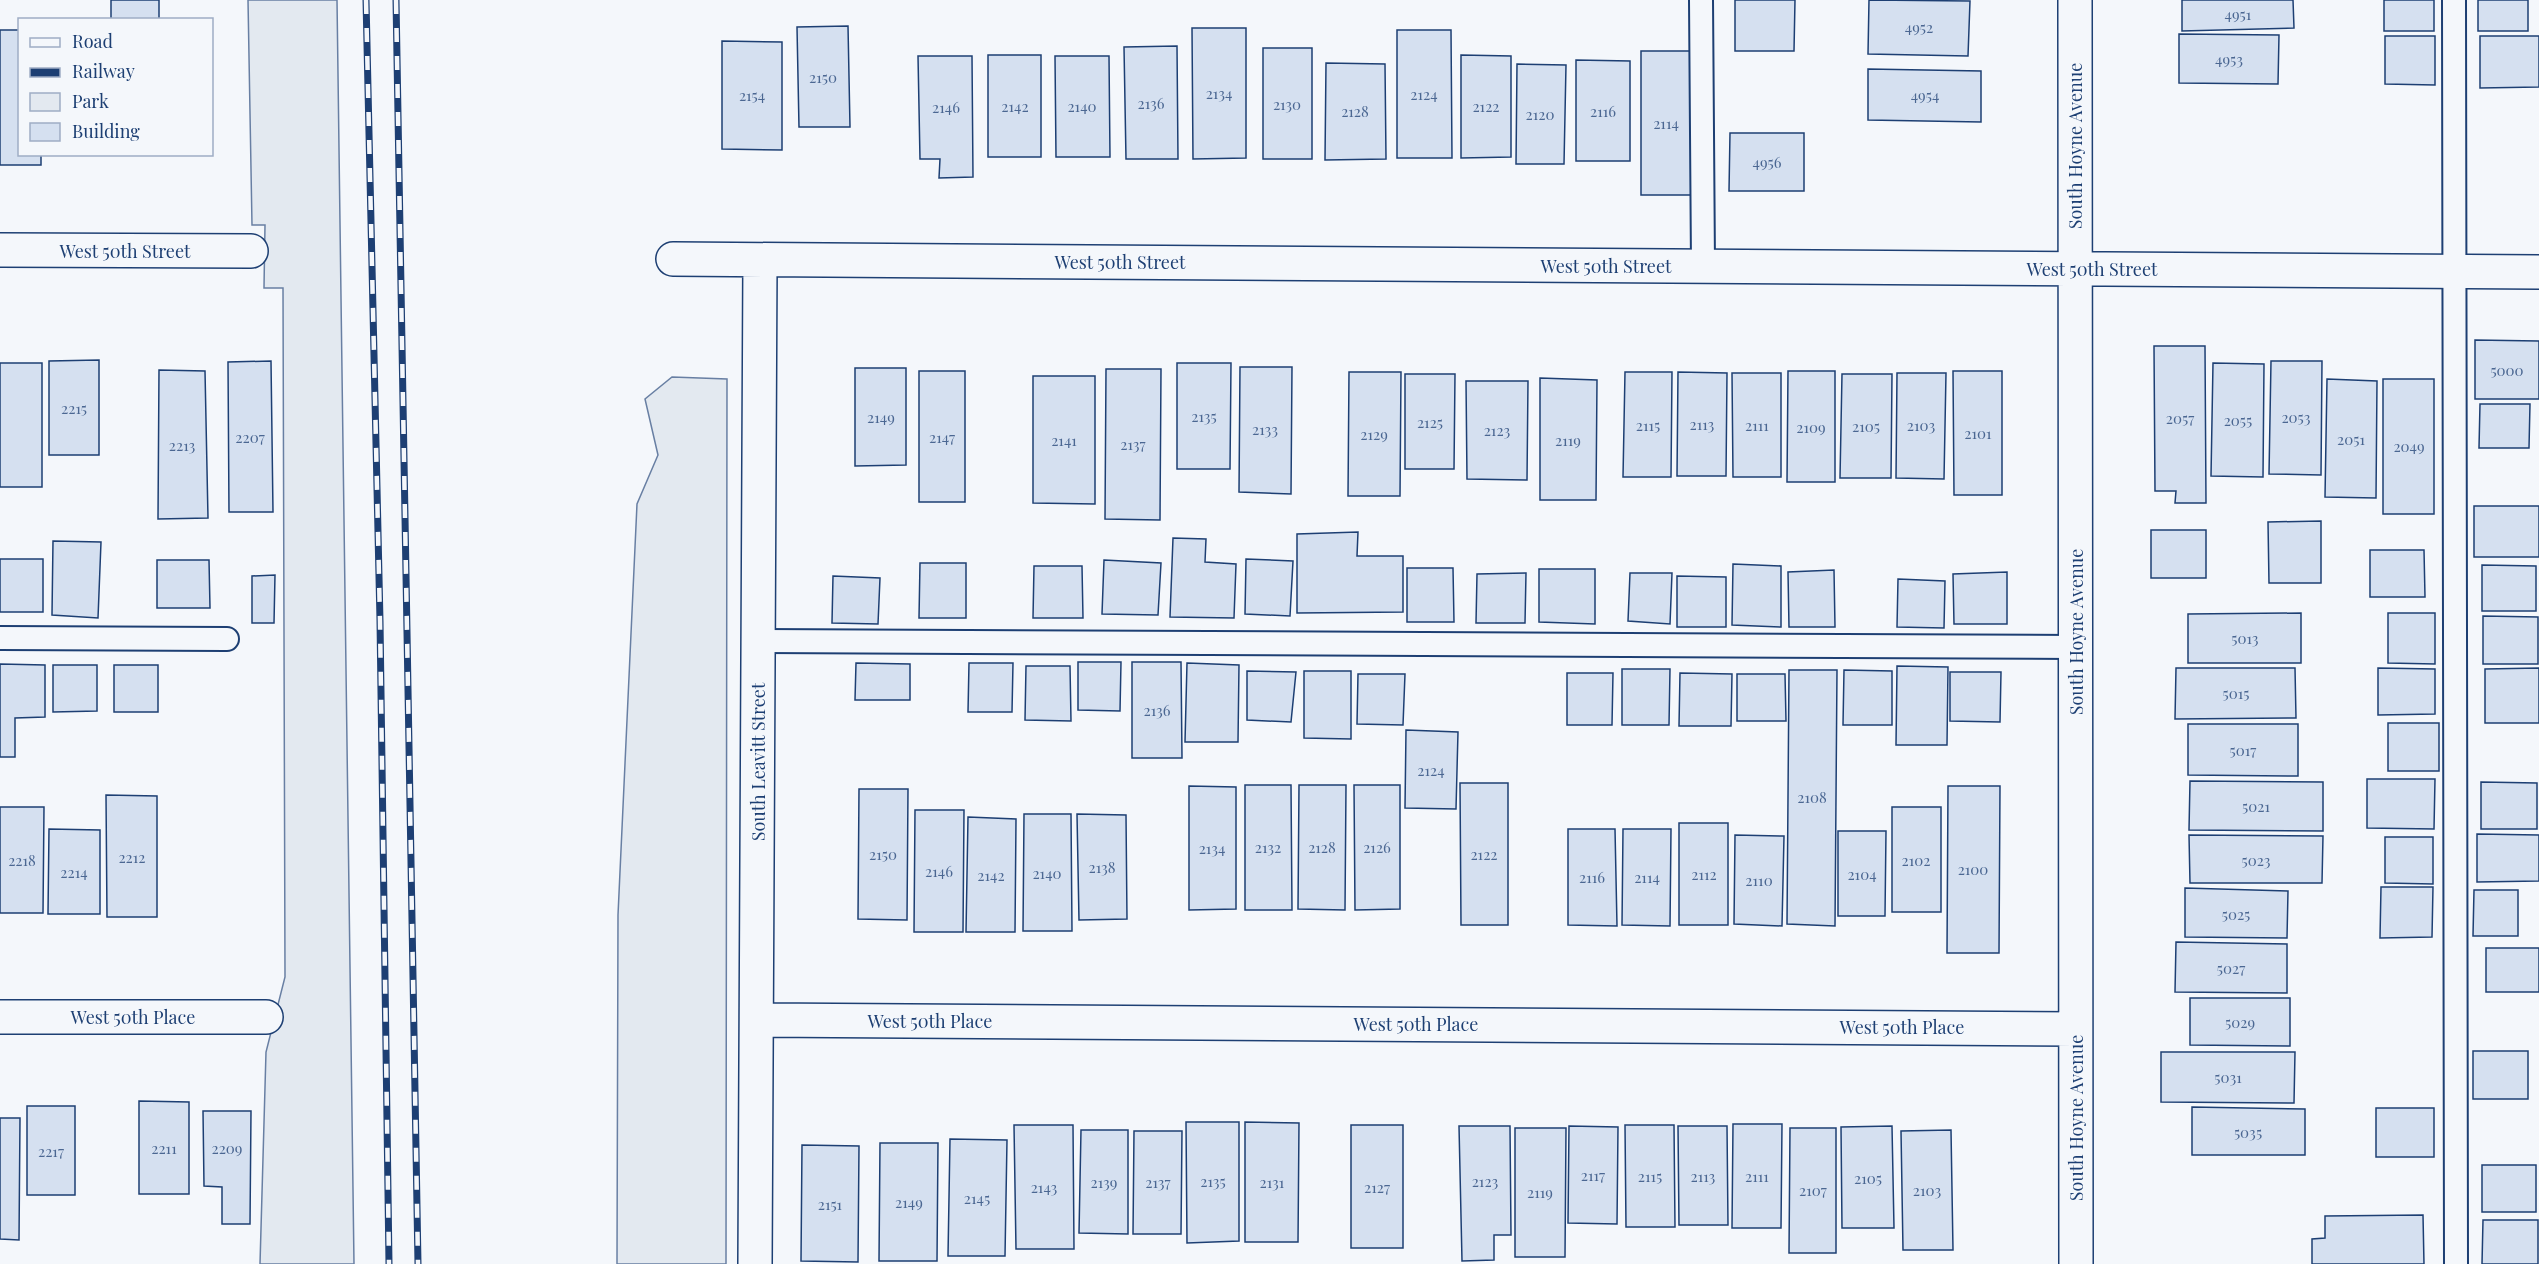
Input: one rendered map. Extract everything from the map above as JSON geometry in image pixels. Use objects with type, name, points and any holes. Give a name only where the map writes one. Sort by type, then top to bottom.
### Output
[{"type":"street","name":"South Hoyne Avenue","points":[[2075,0],[2076,1264]]},
{"type":"street","name":"West 50th Street","points":[[0,250],[250,251]]},
{"type":"street","name":"West 50th Street","points":[[673,259],[2539,272]]},
{"type":"street","name":"South Leavitt Street","points":[[755,1264],[760,260]]},
{"type":"street","name":"West 50th Place","points":[[0,1017],[266,1017]]},
{"type":"street","name":"West 50th Place","points":[[757,1020],[2075,1029]]},
{"type":"lane","points":[[1701,0],[1703,266]]},
{"type":"lane","points":[[2454,0],[2456,1264]]},
{"type":"lane","points":[[0,638],[227,639]]},
{"type":"lane","points":[[758,641],[2076,647]]},
{"type":"green space","points":[[248,0],[337,0],[354,1264],[260,1264],[266,1052],[285,977],[283,288],[264,288],[265,225],[252,225]]},
{"type":"green space","points":[[672,377],[727,379],[726,1264],[617,1264],[618,915],[637,504],[658,455],[645,399]]},
{"type":"building","points":[[111,0],[159,0],[159,18],[111,18]]},
{"type":"building","points":[[1735,0],[1795,0],[1794,51],[1735,51]]},
{"type":"building","points":[[1869,0],[1970,1],[1968,56],[1868,54]]},
{"type":"building","points":[[2182,0],[2293,0],[2294,28],[2182,31]]},
{"type":"building","points":[[2384,0],[2434,0],[2434,31],[2384,31]]},
{"type":"building","points":[[2478,0],[2528,0],[2528,31],[2478,31]]},
{"type":"building","points":[[848,26],[850,127],[799,127],[797,27]]},
{"type":"building","points":[[1192,28],[1246,28],[1246,158],[1193,159]]},
{"type":"building","points":[[0,30],[18,30],[18,156],[41,156],[41,165],[0,165]]},
{"type":"building","points":[[1397,30],[1451,30],[1452,158],[1397,158]]},
{"type":"building","points":[[2179,34],[2279,35],[2278,84],[2179,83]]},
{"type":"building","points":[[2385,36],[2435,36],[2435,85],[2385,84]]},
{"type":"building","points":[[2480,36],[2539,36],[2539,87],[2480,88]]},
{"type":"building","points":[[722,41],[782,42],[782,150],[722,149]]},
{"type":"building","points":[[1177,46],[1178,159],[1126,159],[1124,47]]},
{"type":"building","points":[[1263,48],[1312,48],[1312,159],[1263,159]]},
{"type":"building","points":[[1641,51],[1692,51],[1692,195],[1641,195]]},
{"type":"building","points":[[988,55],[1041,55],[1041,157],[988,157]]},
{"type":"building","points":[[1461,55],[1511,56],[1511,157],[1461,158]]},
{"type":"building","points":[[918,56],[972,56],[973,177],[939,178],[940,159],[920,159]]},
{"type":"building","points":[[1055,56],[1109,56],[1110,157],[1056,157]]},
{"type":"building","points":[[1576,60],[1630,61],[1630,161],[1576,161]]},
{"type":"building","points":[[1326,63],[1385,64],[1386,159],[1325,160]]},
{"type":"building","points":[[1517,64],[1566,65],[1564,164],[1516,164]]},
{"type":"building","points":[[1868,69],[1981,71],[1981,122],[1868,120]]},
{"type":"building","points":[[1730,133],[1804,133],[1804,191],[1729,191]]},
{"type":"building","points":[[2475,340],[2539,341],[2539,399],[2475,399]]},
{"type":"building","points":[[2154,346],[2205,346],[2206,503],[2175,503],[2176,491],[2155,491]]},
{"type":"building","points":[[99,360],[99,455],[49,455],[49,361]]},
{"type":"building","points":[[271,361],[273,512],[229,512],[228,362]]},
{"type":"building","points":[[2271,361],[2322,361],[2321,475],[2269,474]]},
{"type":"building","points":[[0,363],[42,363],[42,487],[0,487]]},
{"type":"building","points":[[1177,363],[1231,363],[1230,469],[1177,469]]},
{"type":"building","points":[[2213,363],[2264,364],[2263,477],[2211,476]]},
{"type":"building","points":[[1240,367],[1292,367],[1291,494],[1239,492]]},
{"type":"building","points":[[855,368],[906,368],[906,465],[855,466]]},
{"type":"building","points":[[1106,369],[1161,369],[1160,520],[1105,519]]},
{"type":"building","points":[[159,370],[205,371],[208,518],[158,519]]},
{"type":"building","points":[[919,371],[965,371],[965,502],[919,502]]},
{"type":"building","points":[[1788,371],[1835,371],[1835,482],[1787,482]]},
{"type":"building","points":[[1953,371],[2002,371],[2002,495],[1954,495]]},
{"type":"building","points":[[1349,372],[1401,372],[1400,496],[1348,496]]},
{"type":"building","points":[[1625,372],[1672,372],[1671,477],[1623,477]]},
{"type":"building","points":[[1678,372],[1727,373],[1726,476],[1677,476]]},
{"type":"building","points":[[1732,373],[1781,373],[1781,477],[1733,477]]},
{"type":"building","points":[[1897,373],[1946,373],[1944,479],[1896,478]]},
{"type":"building","points":[[1405,374],[1455,374],[1454,469],[1405,469]]},
{"type":"building","points":[[1842,374],[1892,374],[1891,478],[1840,478]]},
{"type":"building","points":[[1033,376],[1095,376],[1095,504],[1033,503]]},
{"type":"building","points":[[1540,378],[1597,380],[1596,500],[1540,500]]},
{"type":"building","points":[[2327,379],[2377,381],[2376,498],[2325,497]]},
{"type":"building","points":[[2383,379],[2434,379],[2434,514],[2383,514]]},
{"type":"building","points":[[1466,381],[1528,381],[1527,480],[1467,479]]},
{"type":"building","points":[[2480,404],[2530,404],[2529,448],[2479,448]]},
{"type":"building","points":[[2474,506],[2539,506],[2539,557],[2474,557]]},
{"type":"building","points":[[2321,521],[2321,583],[2269,583],[2268,522]]},
{"type":"building","points":[[2151,530],[2206,530],[2206,578],[2151,578]]},
{"type":"building","points":[[1358,532],[1357,556],[1403,556],[1403,612],[1297,613],[1297,534]]},
{"type":"building","points":[[1173,538],[1206,539],[1205,562],[1236,564],[1234,618],[1170,617]]},
{"type":"building","points":[[53,541],[101,542],[98,618],[52,615]]},
{"type":"building","points":[[2370,550],[2424,550],[2425,597],[2370,597]]},
{"type":"building","points":[[0,559],[43,559],[43,612],[0,612]]},
{"type":"building","points":[[1246,559],[1293,561],[1290,616],[1245,614]]},
{"type":"building","points":[[157,560],[209,560],[210,608],[157,608]]},
{"type":"building","points":[[1104,560],[1161,563],[1158,615],[1102,614]]},
{"type":"building","points":[[920,563],[966,563],[966,618],[919,618]]},
{"type":"building","points":[[1733,564],[1781,566],[1781,627],[1732,625]]},
{"type":"building","points":[[2482,565],[2536,566],[2536,611],[2482,611]]},
{"type":"building","points":[[1034,566],[1082,566],[1083,618],[1033,618]]},
{"type":"building","points":[[1407,568],[1453,568],[1454,622],[1407,622]]},
{"type":"building","points":[[1539,569],[1595,569],[1595,624],[1539,622]]},
{"type":"building","points":[[1834,570],[1835,627],[1789,627],[1788,572]]},
{"type":"building","points":[[2007,572],[2007,624],[1954,624],[1953,574]]},
{"type":"building","points":[[1526,573],[1525,623],[1476,623],[1477,574]]},
{"type":"building","points":[[1630,573],[1672,573],[1670,624],[1628,621]]},
{"type":"building","points":[[275,575],[274,623],[252,623],[252,576]]},
{"type":"building","points":[[833,576],[880,578],[878,624],[832,623]]},
{"type":"building","points":[[1677,576],[1726,577],[1726,627],[1677,627]]},
{"type":"building","points":[[1898,579],[1945,581],[1944,628],[1897,627]]},
{"type":"building","points":[[2301,613],[2301,663],[2188,663],[2188,614]]},
{"type":"building","points":[[2388,613],[2435,613],[2435,664],[2388,663]]},
{"type":"building","points":[[2483,616],[2538,617],[2538,664],[2483,664]]},
{"type":"building","points":[[1078,662],[1121,662],[1120,711],[1078,710]]},
{"type":"building","points":[[1132,662],[1181,662],[1182,758],[1132,758]]},
{"type":"building","points":[[856,663],[910,664],[910,700],[855,700]]},
{"type":"building","points":[[969,663],[1013,663],[1012,712],[968,712]]},
{"type":"building","points":[[1187,663],[1239,665],[1238,742],[1185,742]]},
{"type":"building","points":[[0,664],[45,665],[45,717],[15,718],[15,757],[0,757]]},
{"type":"building","points":[[53,665],[97,665],[97,711],[53,712]]},
{"type":"building","points":[[114,665],[158,665],[158,712],[114,712]]},
{"type":"building","points":[[1026,666],[1070,666],[1071,721],[1025,720]]},
{"type":"building","points":[[1897,666],[1948,667],[1947,745],[1896,745]]},
{"type":"building","points":[[2176,668],[2295,668],[2296,718],[2175,719]]},
{"type":"building","points":[[2378,668],[2435,669],[2435,714],[2378,715]]},
{"type":"building","points":[[2539,668],[2539,723],[2485,723],[2485,669]]},
{"type":"building","points":[[1622,669],[1670,669],[1669,725],[1622,725]]},
{"type":"building","points":[[1789,670],[1837,670],[1835,926],[1787,924]]},
{"type":"building","points":[[1844,670],[1892,671],[1892,725],[1843,725]]},
{"type":"building","points":[[1247,671],[1296,672],[1291,722],[1247,720]]},
{"type":"building","points":[[1304,671],[1351,671],[1351,739],[1304,738]]},
{"type":"building","points":[[1950,672],[2001,672],[2000,722],[1950,721]]},
{"type":"building","points":[[1567,673],[1613,673],[1612,725],[1567,725]]},
{"type":"building","points":[[1680,673],[1732,674],[1731,726],[1679,726]]},
{"type":"building","points":[[1358,674],[1405,674],[1403,725],[1357,724]]},
{"type":"building","points":[[1737,674],[1785,674],[1786,721],[1737,721]]},
{"type":"building","points":[[2388,723],[2439,723],[2439,771],[2388,771]]},
{"type":"building","points":[[2188,724],[2298,724],[2298,776],[2188,775]]},
{"type":"building","points":[[1406,730],[1458,732],[1456,809],[1405,808]]},
{"type":"building","points":[[2367,779],[2435,779],[2434,829],[2367,828]]},
{"type":"building","points":[[2190,781],[2323,782],[2323,831],[2189,830]]},
{"type":"building","points":[[2481,782],[2537,783],[2537,829],[2481,829]]},
{"type":"building","points":[[1460,783],[1508,783],[1508,925],[1461,925]]},
{"type":"building","points":[[1245,785],[1291,785],[1292,910],[1245,910]]},
{"type":"building","points":[[1299,785],[1346,785],[1345,910],[1298,909]]},
{"type":"building","points":[[1354,785],[1400,785],[1400,909],[1355,910]]},
{"type":"building","points":[[1189,786],[1236,787],[1236,909],[1189,910]]},
{"type":"building","points":[[1948,786],[2000,786],[1999,953],[1947,953]]},
{"type":"building","points":[[859,789],[908,789],[907,920],[858,919]]},
{"type":"building","points":[[106,795],[157,796],[157,917],[107,917]]},
{"type":"building","points":[[0,807],[44,807],[43,913],[0,913]]},
{"type":"building","points":[[1892,807],[1941,807],[1941,912],[1892,912]]},
{"type":"building","points":[[915,810],[964,810],[963,932],[914,932]]},
{"type":"building","points":[[1024,814],[1071,814],[1072,931],[1023,931]]},
{"type":"building","points":[[1077,814],[1126,815],[1127,919],[1079,920]]},
{"type":"building","points":[[968,817],[1016,819],[1015,932],[966,932]]},
{"type":"building","points":[[1679,823],[1728,823],[1728,925],[1679,925]]},
{"type":"building","points":[[49,829],[100,830],[100,914],[48,914]]},
{"type":"building","points":[[1568,829],[1615,829],[1617,926],[1568,925]]},
{"type":"building","points":[[1623,829],[1671,829],[1670,926],[1622,925]]},
{"type":"building","points":[[1838,831],[1886,831],[1885,916],[1838,916]]},
{"type":"building","points":[[2477,834],[2539,835],[2539,881],[2477,882]]},
{"type":"building","points":[[1735,835],[1784,836],[1782,926],[1734,924]]},
{"type":"building","points":[[2189,835],[2323,836],[2322,883],[2190,883]]},
{"type":"building","points":[[2385,837],[2433,837],[2433,884],[2385,883]]},
{"type":"building","points":[[2381,887],[2433,887],[2432,937],[2380,938]]},
{"type":"building","points":[[2185,888],[2288,891],[2287,938],[2185,937]]},
{"type":"building","points":[[2474,890],[2518,890],[2518,936],[2473,936]]},
{"type":"building","points":[[2176,942],[2287,944],[2287,993],[2175,992]]},
{"type":"building","points":[[2486,948],[2539,948],[2539,992],[2486,992]]},
{"type":"building","points":[[2190,998],[2290,998],[2290,1046],[2190,1045]]},
{"type":"building","points":[[2473,1051],[2528,1051],[2528,1099],[2473,1099]]},
{"type":"building","points":[[2161,1052],[2295,1052],[2294,1103],[2161,1102]]},
{"type":"building","points":[[139,1101],[189,1102],[189,1194],[139,1194]]},
{"type":"building","points":[[27,1106],[75,1106],[75,1195],[27,1195]]},
{"type":"building","points":[[2192,1107],[2305,1109],[2305,1155],[2192,1155]]},
{"type":"building","points":[[2376,1108],[2434,1108],[2434,1157],[2376,1157]]},
{"type":"building","points":[[203,1111],[251,1111],[250,1224],[222,1224],[222,1187],[204,1186]]},
{"type":"building","points":[[0,1118],[20,1118],[19,1240],[0,1239]]},
{"type":"building","points":[[1186,1122],[1239,1122],[1239,1241],[1187,1243]]},
{"type":"building","points":[[1245,1122],[1299,1123],[1298,1242],[1245,1242]]},
{"type":"building","points":[[1733,1124],[1782,1124],[1781,1228],[1732,1228]]},
{"type":"building","points":[[1014,1125],[1073,1125],[1074,1249],[1016,1249]]},
{"type":"building","points":[[1351,1125],[1403,1125],[1403,1248],[1351,1248]]},
{"type":"building","points":[[1625,1125],[1674,1125],[1675,1227],[1626,1227]]},
{"type":"building","points":[[1459,1126],[1510,1126],[1511,1235],[1494,1235],[1494,1260],[1462,1261]]},
{"type":"building","points":[[1569,1126],[1618,1127],[1617,1224],[1568,1223]]},
{"type":"building","points":[[1678,1126],[1727,1126],[1728,1225],[1679,1225]]},
{"type":"building","points":[[1892,1126],[1894,1228],[1842,1228],[1841,1127]]},
{"type":"building","points":[[1515,1128],[1566,1128],[1565,1257],[1515,1257]]},
{"type":"building","points":[[1790,1128],[1836,1128],[1836,1253],[1789,1253]]},
{"type":"building","points":[[1081,1130],[1128,1130],[1128,1234],[1079,1233]]},
{"type":"building","points":[[1951,1130],[1953,1250],[1903,1250],[1901,1131]]},
{"type":"building","points":[[1134,1131],[1182,1131],[1181,1234],[1133,1234]]},
{"type":"building","points":[[950,1139],[1007,1140],[1005,1256],[948,1256]]},
{"type":"building","points":[[880,1143],[938,1143],[937,1261],[879,1261]]},
{"type":"building","points":[[802,1145],[859,1146],[858,1262],[801,1261]]},
{"type":"building","points":[[2482,1165],[2536,1165],[2536,1212],[2482,1212]]},
{"type":"building","points":[[2423,1215],[2424,1264],[2312,1264],[2312,1239],[2325,1238],[2325,1216]]},
{"type":"building","points":[[2483,1220],[2538,1220],[2538,1264],[2482,1264]]},
{"type":"railway","points":[[366,0],[380,621],[389,1264]]},
{"type":"railway","points":[[396,0],[418,1264]]}]
